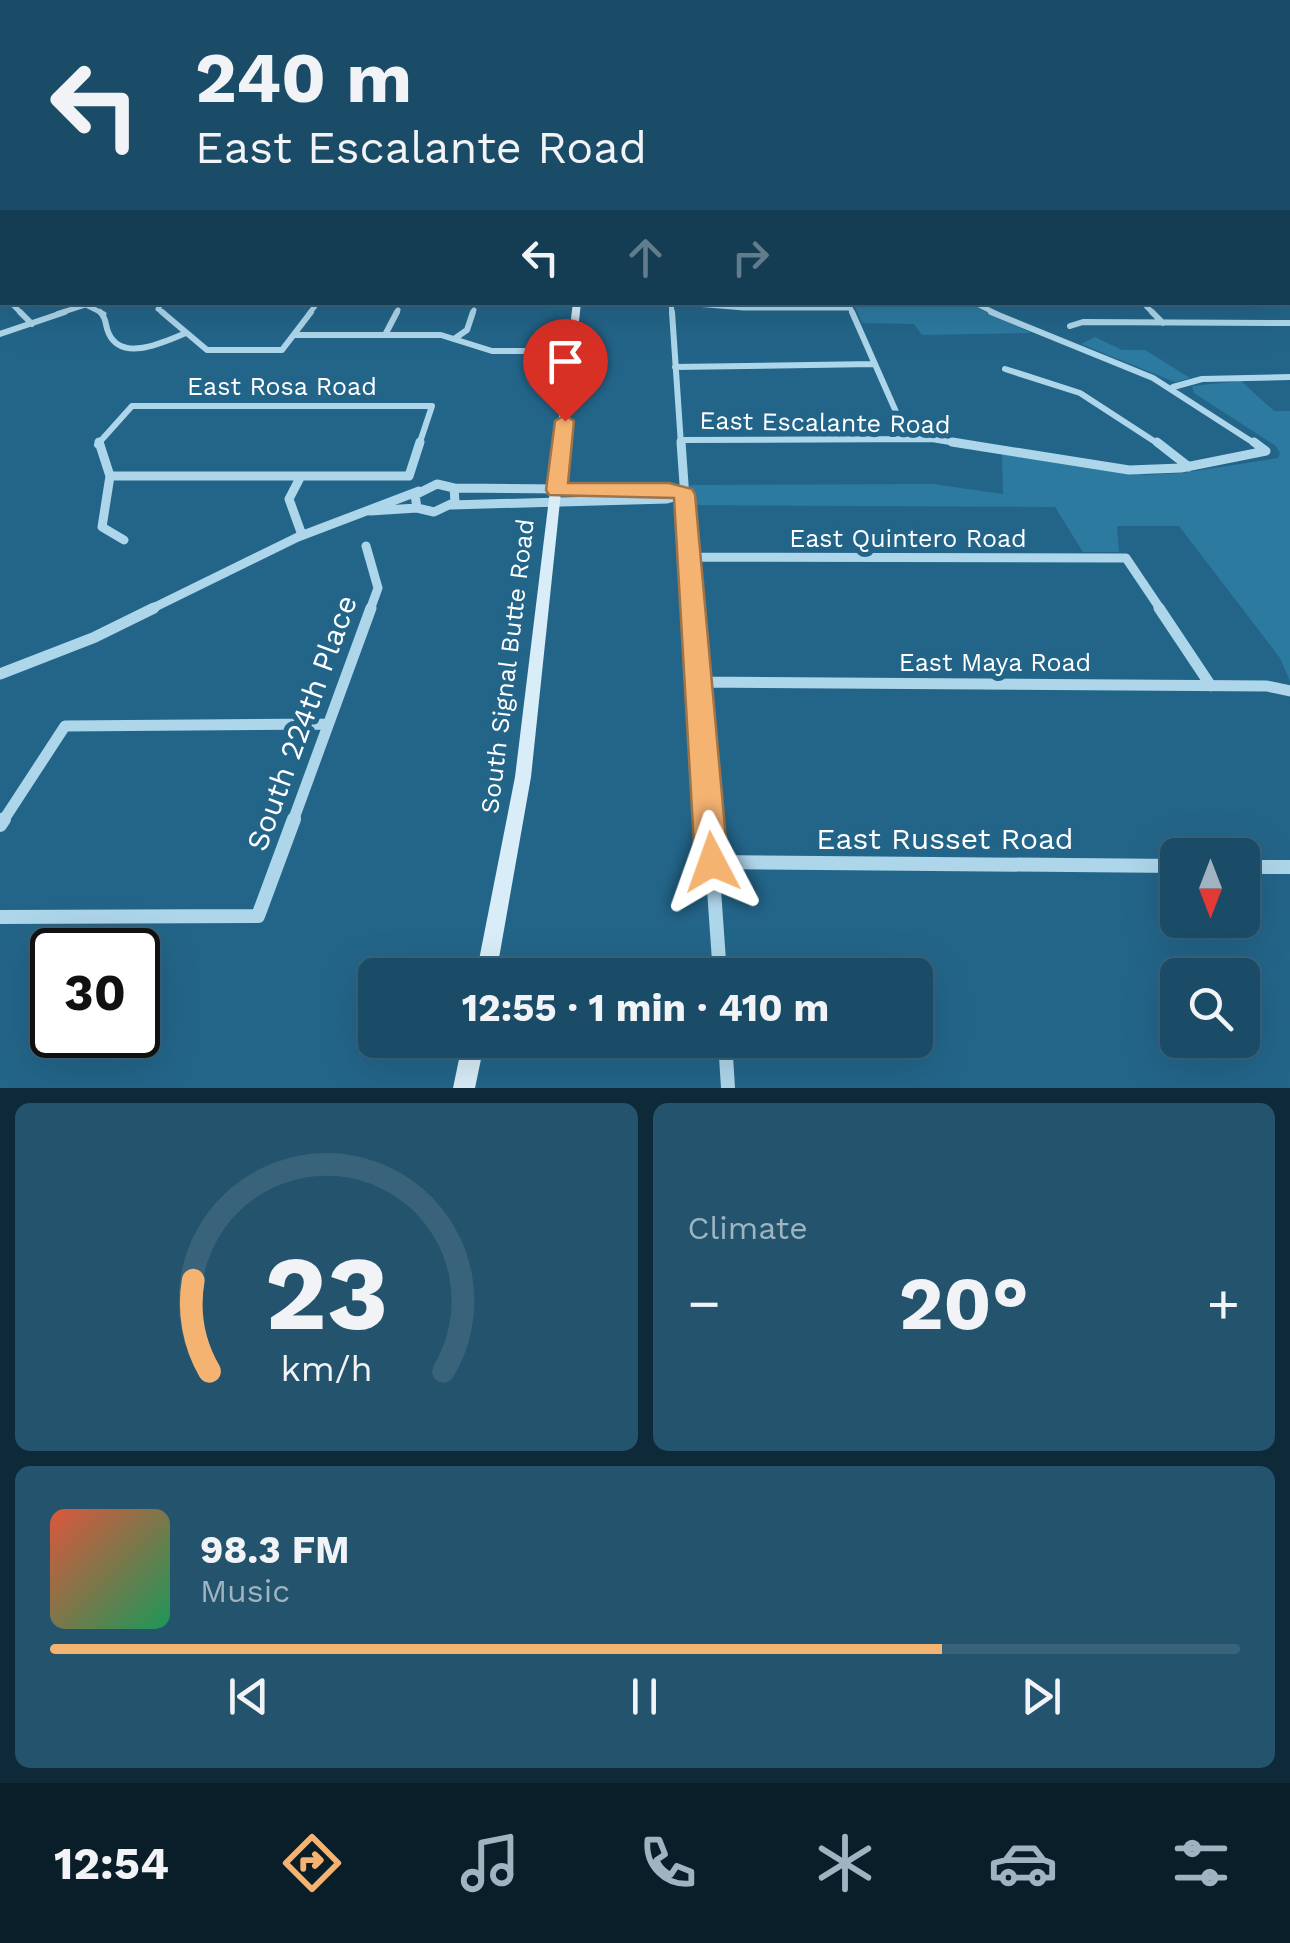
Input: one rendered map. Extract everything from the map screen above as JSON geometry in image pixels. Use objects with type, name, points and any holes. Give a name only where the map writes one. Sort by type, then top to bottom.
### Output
[{"type":"street","points":[[2,307],[8,305]]},
{"type":"street","points":[[16,305],[32,324]]},
{"type":"street","points":[[0,334],[87,305]]},
{"type":"street","points":[[91,305],[104,314],[108,334],[123,346],[144,347],[183,331]]},
{"type":"street","points":[[158,305],[156,307],[208,351],[282,350],[316,305]]},
{"type":"street","name":"South Signal Butte Road","points":[[489,958],[523,778],[577,305]]},
{"type":"street","points":[[671,305],[719,958]]},
{"type":"street","points":[[708,305],[849,305],[908,439]]},
{"type":"street","points":[[978,305],[1173,387],[1202,379],[1290,377]]},
{"type":"street","points":[[1145,305],[1163,322]]},
{"type":"street","points":[[385,335],[398,310]]},
{"type":"street","points":[[454,338],[468,330],[474,310]]},
{"type":"street","points":[[1070,326],[1083,322],[1290,323]]},
{"type":"street","points":[[294,335],[454,338],[492,351],[573,351]]},
{"type":"street","points":[[675,367],[875,364]]},
{"type":"street","points":[[1004,369],[1031,373],[1102,403],[1188,466]]},
{"type":"street","name":"East Escalante Road","points":[[680,440],[932,439],[1098,467],[1156,470],[1266,450],[1173,387]]},
{"type":"street","name":"East Rosa Road","points":[[110,476],[97,444],[132,406],[432,406],[409,476],[301,476]]},
{"type":"street","points":[[124,540],[102,526],[110,476],[301,476],[289,500],[302,536]]},
{"type":"street","points":[[0,674],[94,637],[302,536],[437,484],[556,495],[667,499],[685,494]]},
{"type":"street","points":[[452,505],[456,498],[454,488]]},
{"type":"street","points":[[417,508],[414,498],[418,492]]},
{"type":"street","points":[[370,511],[417,508],[434,512],[452,505],[556,495]]},
{"type":"street","name":"South 224th Place","points":[[0,917],[258,916],[378,588],[366,546]]},
{"type":"street","name":"East Quintero Road","points":[[688,557],[1126,558],[1211,686]]},
{"type":"street","name":"East Maya Road","points":[[699,682],[1268,686],[1290,692]]},
{"type":"street","points":[[0,825],[64,726],[328,724]]},
{"type":"street","name":"East Russet Road","points":[[712,862],[1160,866]]},
{"type":"street","points":[[1260,867],[1290,867]]},
{"type":"street","points":[[464,1088],[470,1058]]},
{"type":"street","points":[[726,1058],[728,1088]]},
{"type":"shaded area","points":[[854,305],[972,305],[1031,333],[922,335],[914,324],[862,323]]},
{"type":"shaded area","points":[[1095,337],[1122,350],[1145,350],[1190,378],[1175,382],[1081,344]]},
{"type":"shaded area","points":[[1241,381],[1274,411],[1290,411],[1290,681],[1280,658],[1179,526],[1117,526],[1119,552],[1083,552],[1055,507],[691,505],[690,485],[932,484],[1003,494],[1002,454],[1146,475],[1278,458],[1276,446],[1194,393],[1192,386]]},
{"type":"route","points":[[565,421],[557,490],[669,490],[685,494],[712,862]]}]
